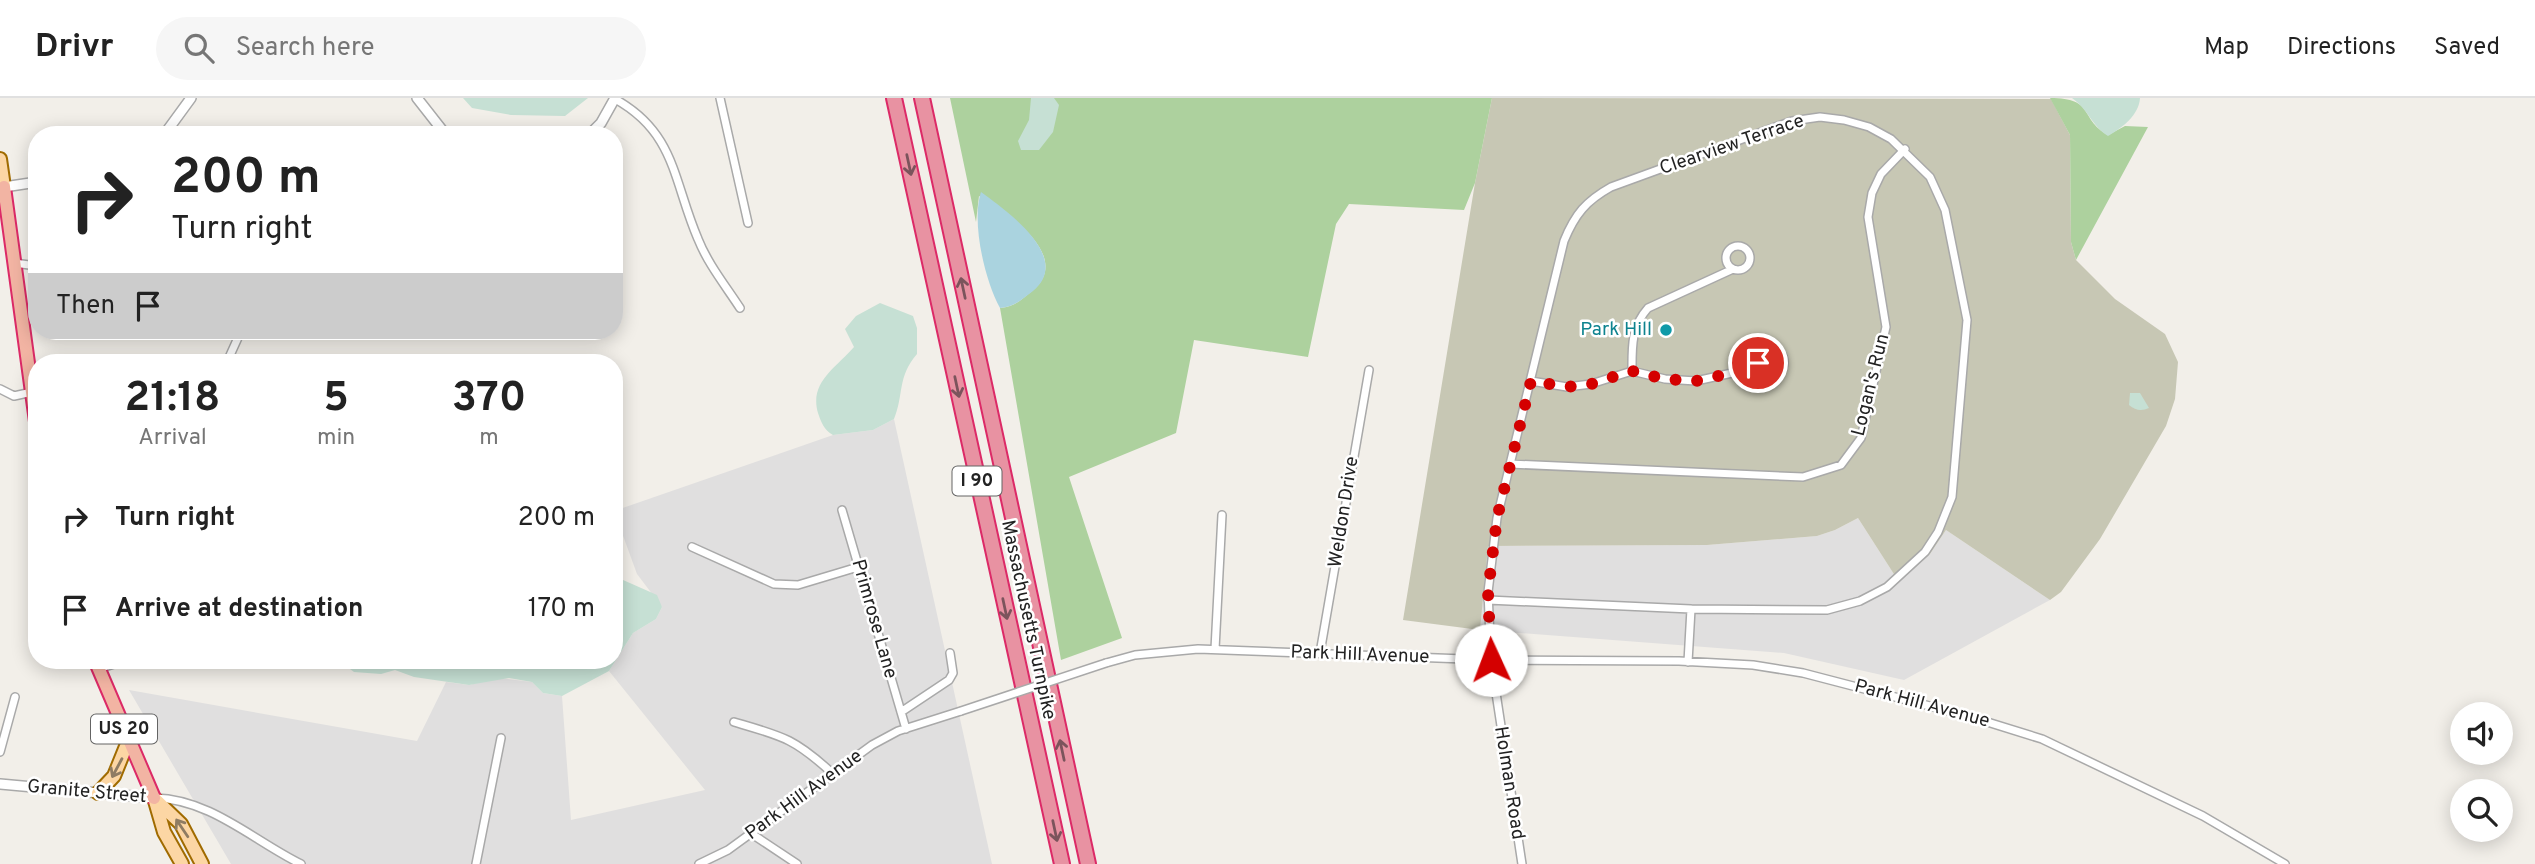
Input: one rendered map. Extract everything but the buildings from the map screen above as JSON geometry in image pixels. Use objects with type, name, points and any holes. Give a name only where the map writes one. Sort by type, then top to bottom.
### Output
[{"type":"highway","name":"Massachusetts Turnpike","points":[[894,98],[1062,864]]},
{"type":"highway","name":"Massachusetts Turnpike","points":[[922,98],[1088,864]]},
{"type":"highway","points":[[2,187],[28,364]]},
{"type":"highway","name":"US 20","points":[[99,669],[154,798]]},
{"type":"main road","points":[[0,159],[2,187]]},
{"type":"main road","points":[[99,793],[114,776],[129,739]]},
{"type":"main road","name":"US 20","points":[[154,798],[164,832],[183,864]]},
{"type":"main road","name":"US 20","points":[[154,798],[181,824],[202,864]]},
{"type":"street","points":[[171,126],[191,98]]},
{"type":"street","points":[[417,98],[439,126]]},
{"type":"street","points":[[597,126],[608,113],[615,98],[648,121],[662,142],[707,259],[740,308]]},
{"type":"street","points":[[720,98],[748,223]]},
{"type":"street","name":"Clearview Terrace","points":[[1488,600],[1691,609],[1826,610],[1860,601],[1886,587],[1913,565],[1941,526],[1952,498],[1967,320],[1945,210],[1930,177],[1905,149],[1869,127],[1844,120],[1820,117],[1801,120],[1611,187],[1588,200],[1572,221],[1564,240],[1497,518],[1488,600],[1491,660]]},
{"type":"street","name":"Logan's Run","points":[[1510,464],[1803,477],[1841,465],[1861,438],[1886,327],[1870,243],[1868,218],[1872,193],[1881,174],[1905,149]]},
{"type":"street","points":[[2,187],[28,183]]},
{"type":"street","points":[[14,263],[28,265]]},
{"type":"street","points":[[1632,371],[1632,343],[1638,319],[1647,308],[1733,269]]},
{"type":"street","points":[[1531,381],[1567,387],[1591,384],[1632,371],[1665,379],[1696,381],[1759,367]]},
{"type":"street","name":"Weldon Drive","points":[[1320,653],[1369,370]]},
{"type":"street","points":[[0,389],[14,396],[28,394]]},
{"type":"street","name":"Primrose Lane","points":[[842,510],[906,729]]},
{"type":"street","points":[[1215,649],[1222,514]]},
{"type":"street","points":[[692,547],[774,584],[798,585],[858,567]]},
{"type":"street","points":[[1688,662],[1691,609]]},
{"type":"street","name":"Park Hill Avenue","points":[[699,864],[716,857],[752,834],[872,745],[906,729],[1106,663],[1146,653],[1215,649],[1491,660],[1688,662],[1754,666],[1803,673],[2015,729],[2067,750],[2191,810],[2249,840],[2285,864]]},
{"type":"street","points":[[901,712],[949,680],[953,673],[950,653]]},
{"type":"street","name":"Holman Road","points":[[1491,660],[1522,864]]},
{"type":"street","points":[[0,752],[15,697]]},
{"type":"street","points":[[734,722],[786,737],[804,747],[832,773]]},
{"type":"street","points":[[476,864],[501,738]]},
{"type":"street","name":"Granite Street","points":[[0,784],[174,798],[225,820],[301,864]]},
{"type":"street","points":[[752,834],[797,864]]},
{"type":"shaded area","points":[[463,98],[588,98],[565,116],[511,115],[472,108]]},
{"type":"shaded area","points":[[1031,98],[1054,98],[1059,105],[1053,132],[1039,150],[1021,150],[1018,141],[1029,120]]},
{"type":"shaded area","points":[[1492,98],[2051,99],[2070,135],[2071,242],[2076,260],[2115,299],[2165,334],[2178,362],[2175,399],[2166,426],[2100,539],[2061,592],[2050,600],[1946,530],[1930,554],[1899,582],[1858,518],[1817,536],[1707,545],[1488,546],[1480,630],[1403,620],[1475,183]]},
{"type":"shaded area","points":[[2072,98],[2140,98],[2133,115],[2108,136]]},
{"type":"shaded area","points":[[880,303],[913,316],[917,328],[917,354],[906,370],[894,419],[873,430],[833,435],[825,428],[819,416],[817,393],[826,376],[854,347],[845,329],[856,316]]},
{"type":"shaded area","points":[[2130,393],[2140,393],[2149,408],[2139,410],[2129,405]]},
{"type":"shaded area","points":[[894,419],[992,864],[231,864],[129,690],[417,741],[446,682],[469,685],[499,678],[532,682],[543,693],[562,696],[571,820],[705,790],[609,671],[623,669],[623,649],[633,633],[656,619],[662,607],[637,574],[623,536],[623,508],[833,435],[873,430]]},
{"type":"shaded area","points":[[1858,518],[1899,582],[1930,554],[1946,530],[2050,600],[1904,680],[1784,653],[1480,630],[1487,546],[1707,545],[1817,536]]},
{"type":"shaded area","points":[[623,580],[657,595],[662,607],[656,619],[633,633],[623,649]]},
{"type":"shaded area","points":[[350,669],[610,669],[562,696],[543,693],[532,682],[509,678],[469,685],[414,677],[395,670],[381,674],[354,672]]},
{"type":"green space","points":[[950,98],[1492,98],[1475,183],[1464,210],[1349,204],[1336,224],[1308,357],[1194,340],[1176,433],[1069,477],[1122,638],[1061,660],[1000,308],[1013,305],[1032,291],[1043,278],[1045,264],[1041,250],[1032,237],[1005,213],[979,196],[976,222]]},
{"type":"green space","points":[[2050,98],[2074,101],[2081,105],[2099,129],[2108,135],[2125,126],[2148,127],[2076,260],[2071,242],[2070,135]]},
{"type":"water","points":[[981,192],[1032,236],[1041,250],[1045,264],[1043,278],[1033,291],[1017,302],[1000,308],[989,283],[981,251],[978,204]]},
{"type":"place","name":"Park Hill","points":[[1666,330]]},
{"type":"route","points":[[1491,660],[1488,592],[1497,518],[1531,381],[1567,387],[1591,384],[1632,371],[1665,379],[1696,381],[1759,367],[1758,363]]}]
